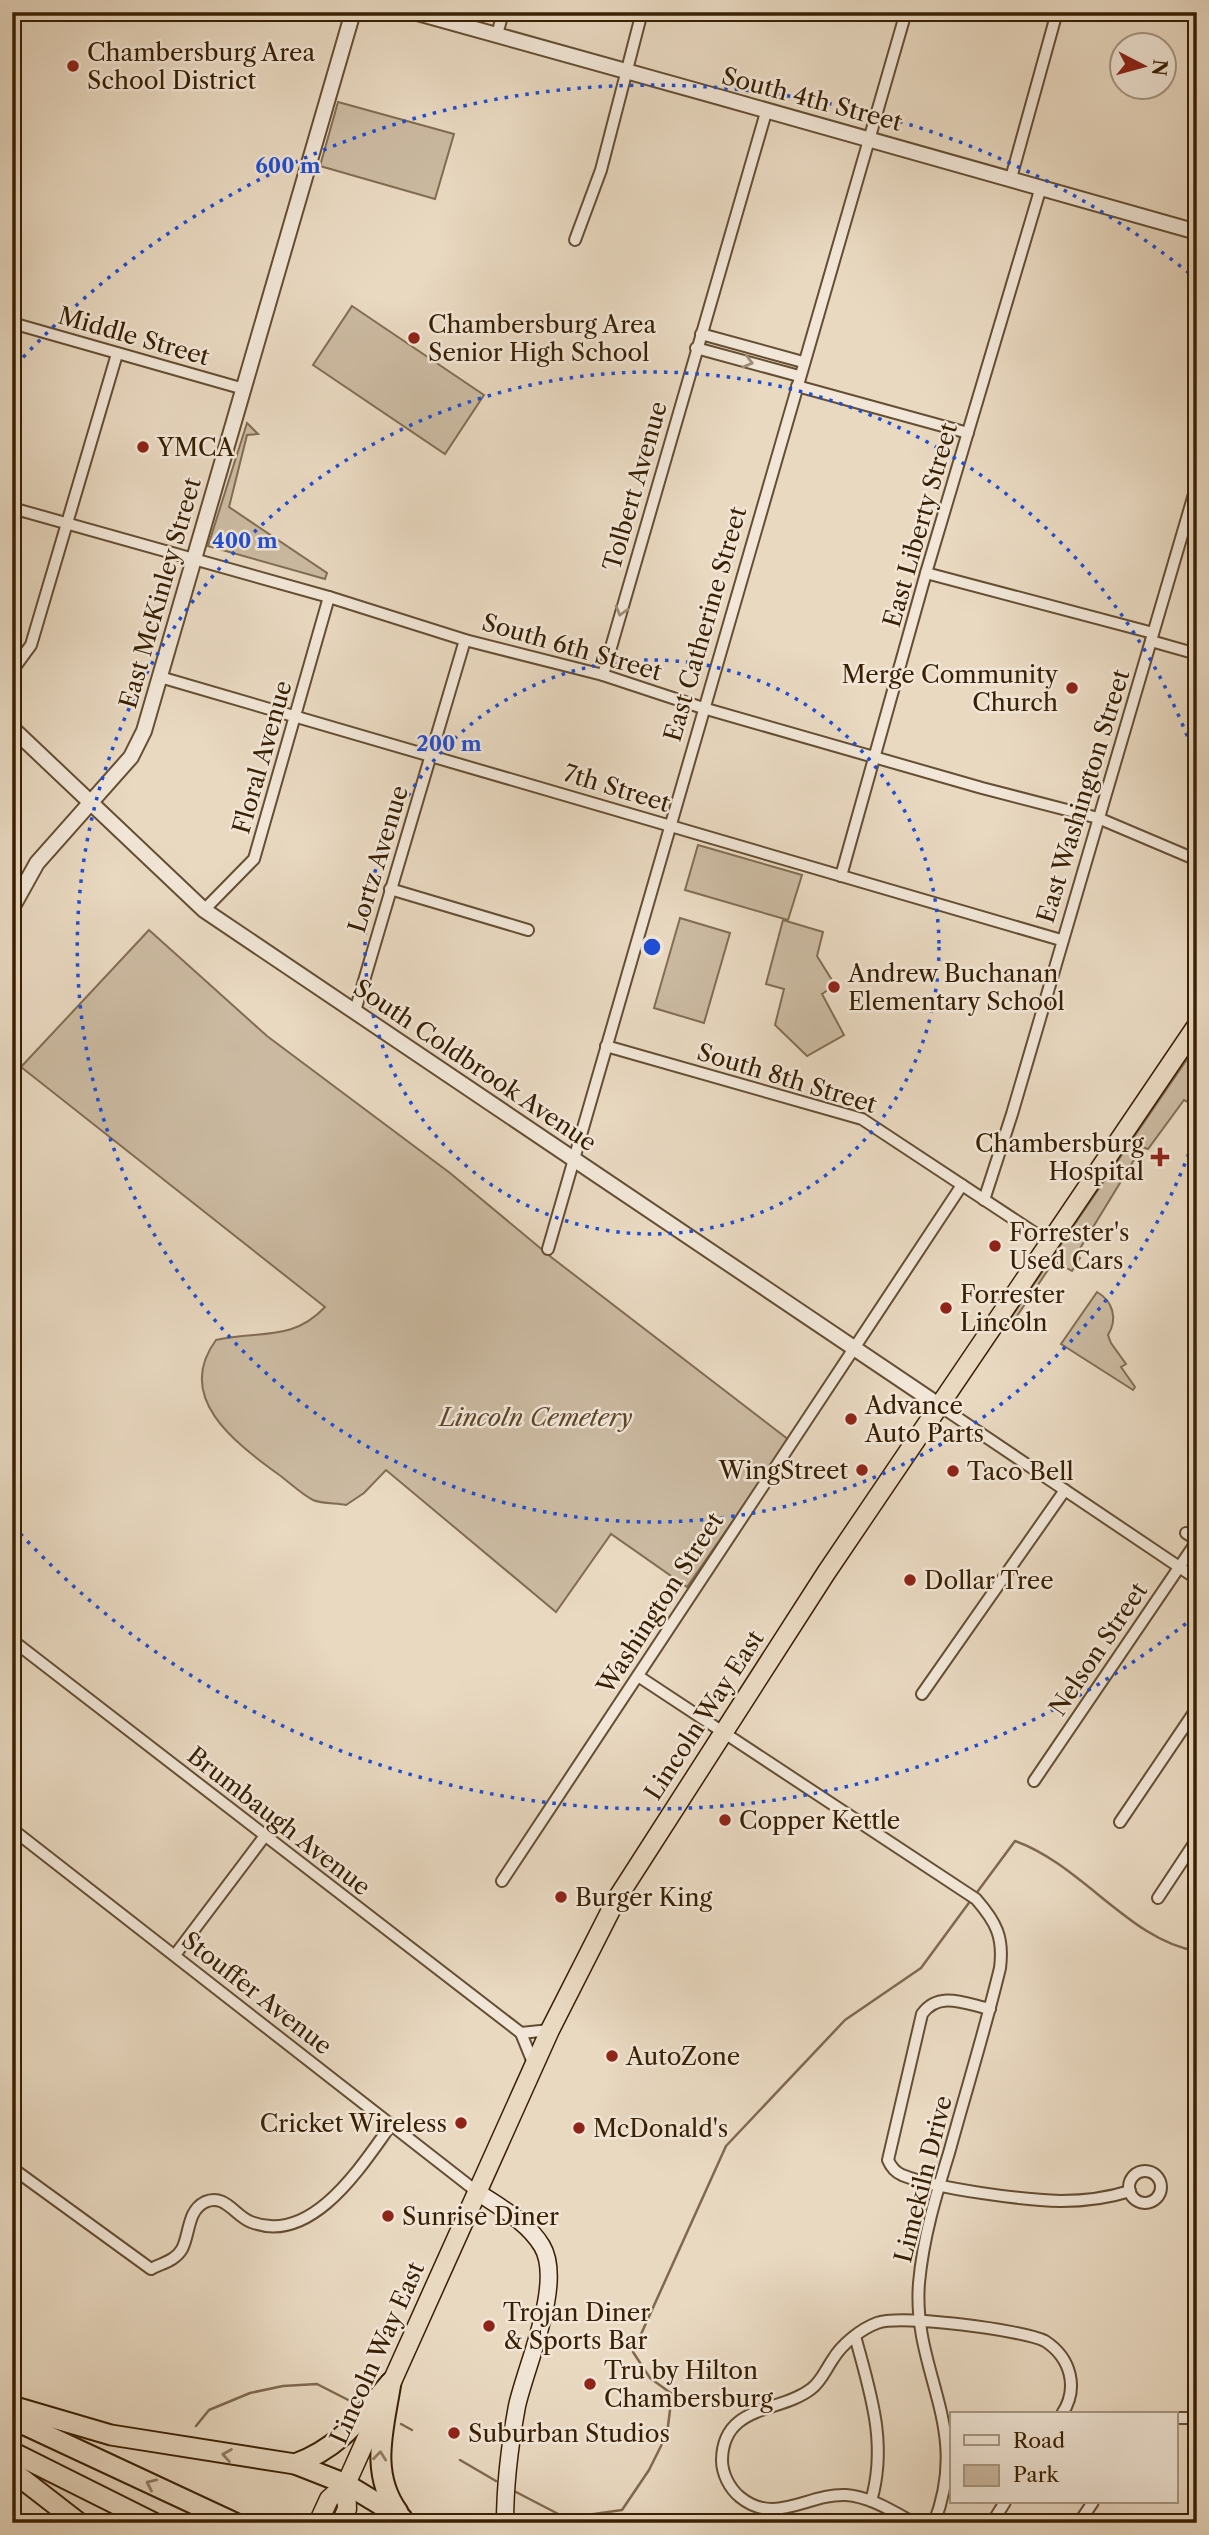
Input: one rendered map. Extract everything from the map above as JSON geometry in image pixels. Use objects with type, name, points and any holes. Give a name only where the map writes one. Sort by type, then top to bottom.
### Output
[{"type":"highway","name":"Lincoln Way East","points":[[318,2523],[329,2499],[346,2484],[550,2030],[612,1907],[721,1734],[1195,1031]]},
{"type":"highway","points":[[295,2464],[334,2445],[391,2382]]},
{"type":"highway","points":[[391,2382],[379,2470],[387,2494],[404,2521]]},
{"type":"highway","points":[[12,2406],[111,2435],[295,2464],[346,2484],[404,2521]]},
{"type":"highway","points":[[12,2419],[235,2523]]},
{"type":"highway","points":[[12,2452],[154,2523]]},
{"type":"highway","points":[[12,2472],[79,2523]]},
{"type":"highway","name":"Lincoln Way East","points":[[341,2523],[347,2509],[346,2484]]},
{"type":"main road","points":[[476,2192],[534,2236],[542,2247],[549,2273],[546,2298],[515,2417],[505,2523]]},
{"type":"street","name":"East McKinley Street","points":[[14,901],[37,863],[92,802],[138,745],[353,12]]},
{"type":"street","name":"South 4th Street","points":[[414,12],[626,73],[767,108],[1197,232]]},
{"type":"street","points":[[497,36],[503,12]]},
{"type":"street","points":[[575,240],[601,170],[642,12]]},
{"type":"street","name":"East Catherine Street","points":[[548,1249],[906,12]]},
{"type":"street","points":[[1011,178],[1057,12]]},
{"type":"street","name":"Tolbert Avenue","points":[[603,675],[767,108]]},
{"type":"street","name":"East Liberty Street","points":[[841,876],[926,573],[1041,187]]},
{"type":"street","name":"Middle Street","points":[[12,323],[244,389]]},
{"type":"street","points":[[701,334],[803,362]]},
{"type":"street","points":[[696,348],[968,433]]},
{"type":"street","points":[[12,671],[31,645],[117,354]]},
{"type":"street","name":"East Washington Street","points":[[984,1200],[998,1163],[1197,484]]},
{"type":"street","name":"South 6th Street","points":[[12,508],[194,557],[465,639],[603,675],[703,708],[876,756],[982,789],[1098,818],[1197,860]]},
{"type":"street","points":[[926,573],[1152,637],[1197,654]]},
{"type":"street","name":"Floral Avenue","points":[[204,910],[254,859],[329,597]]},
{"type":"street","name":"Lortz Avenue","points":[[355,1011],[465,639]]},
{"type":"street","name":"7th Street","points":[[160,677],[1062,940]]},
{"type":"street","name":"South Coldbrook Avenue","points":[[12,728],[204,910],[940,1406]]},
{"type":"street","points":[[390,889],[528,930]]},
{"type":"street","name":"South 8th Street","points":[[606,1046],[862,1119],[1050,1243]]},
{"type":"street","name":"Washington Street","points":[[502,1881],[962,1185]]},
{"type":"street","points":[[940,1406],[1197,1579]]},
{"type":"street","points":[[922,1694],[1065,1490]]},
{"type":"street","points":[[1186,1533],[1197,1540]]},
{"type":"street","name":"Nelson Street","points":[[1034,1781],[1197,1540]]},
{"type":"street","name":"Brumbaugh Avenue","points":[[12,1640],[521,2033]]},
{"type":"street","points":[[638,1676],[721,1734]]},
{"type":"street","points":[[1120,1822],[1197,1707]]},
{"type":"street","name":"Limekiln Drive","points":[[721,1734],[976,1899],[1000,1930],[1002,1958],[990,2009],[940,2184],[921,2262],[920,2319],[948,2446],[944,2490],[934,2523]]},
{"type":"street","name":"Stouffer Avenue","points":[[12,1829],[476,2192]]},
{"type":"street","points":[[175,1955],[264,1837]]},
{"type":"street","points":[[1158,1898],[1197,1839]]},
{"type":"street","points":[[990,2009],[941,1999],[930,2003],[922,2014],[888,2160],[892,2169],[902,2175],[940,2184],[1022,2198],[1062,2201],[1116,2196],[1130,2191]]},
{"type":"street","points":[[534,2065],[521,2033],[550,2030]]},
{"type":"street","points":[[12,2168],[151,2269],[169,2262],[181,2250],[195,2210],[207,2201],[223,2201],[250,2222],[270,2226],[312,2215],[345,2188],[391,2125]]},
{"type":"street","points":[[914,2523],[871,2501],[835,2495],[783,2510],[764,2510],[736,2493],[723,2466],[725,2444],[739,2423],[755,2410],[810,2390],[834,2357],[855,2336],[886,2321],[920,2319],[1039,2339],[1050,2345],[1066,2363],[1071,2378],[1071,2398],[1063,2412]]},
{"type":"street","points":[[855,2336],[879,2434],[877,2479],[871,2501]]},
{"type":"street","points":[[1178,2418],[1197,2418]]},
{"type":"street","points":[[992,2523],[1004,2504]]},
{"type":"street","points":[[1079,2523],[1092,2504]]},
{"type":"green space","points":[[338,102],[454,134],[435,199],[320,166]]},
{"type":"green space","points":[[352,306],[484,395],[445,454],[313,365]]},
{"type":"green space","points":[[247,423],[258,434],[247,435],[229,507],[327,573],[325,579],[208,546]]},
{"type":"green space","points":[[698,845],[802,875],[788,920],[685,890]]},
{"type":"green space","points":[[680,918],[730,933],[704,1023],[654,1008]]},
{"type":"green space","points":[[783,920],[823,932],[817,956],[835,985],[822,994],[844,1035],[807,1056],[775,1025],[784,989],[766,984]]},
{"type":"green space","name":"Lincoln Cemetery","points":[[149,930],[267,1036],[450,1173],[551,1257],[789,1440],[687,1587],[611,1534],[556,1612],[386,1470],[364,1493],[346,1505],[317,1501],[304,1495],[228,1433],[206,1399],[202,1380],[205,1361],[216,1340],[288,1330],[313,1318],[325,1307],[21,1067]]},
{"type":"green space","points":[[1194,1049],[1197,1050],[1197,1107],[1184,1100],[1148,1149],[1142,1147],[1076,1255],[1080,1258],[1072,1271],[1054,1261],[1013,1322],[1010,1319]]},
{"type":"green space","points":[[1097,1292],[1110,1305],[1113,1323],[1108,1335],[1126,1364],[1121,1367],[1135,1387],[1133,1390],[1061,1344]]},
{"type":"waterway","points":[[975,1895],[1015,1841],[1062,1867],[1150,1933],[1173,1945],[1197,1951]]},
{"type":"waterway","points":[[516,2492],[566,2518],[622,2510],[649,2470],[667,2434],[672,2394],[650,2378],[633,2352],[726,2146],[845,2020],[921,1968],[971,1900]]},
{"type":"waterway","points":[[196,2426],[209,2410],[250,2393],[283,2386],[317,2384],[358,2405]]},
{"type":"waterway","points":[[401,2424],[412,2430]]},
{"type":"waterway","points":[[460,2460],[496,2481]]},
{"type":"place","name":"Chambersburg Area School District","points":[[73,66]]},
{"type":"place","name":"Chambersburg Area Senior High School","points":[[414,338]]},
{"type":"place","name":"YMCA","points":[[143,447]]},
{"type":"place","name":"Merge Community Church","points":[[1072,688]]},
{"type":"place","name":"Andrew Buchanan Elementary School","points":[[834,987]]},
{"type":"place","name":"Chambersburg Hospital","points":[[1160,1157]]},
{"type":"place","name":"Forrester's Used Cars","points":[[995,1246]]},
{"type":"place","name":"Forrester Lincoln","points":[[946,1308]]},
{"type":"place","name":"Advance Auto Parts","points":[[851,1419]]},
{"type":"place","name":"WingStreet","points":[[862,1470]]},
{"type":"place","name":"Taco Bell","points":[[953,1471]]},
{"type":"place","name":"Dollar Tree","points":[[910,1580]]},
{"type":"place","name":"Copper Kettle","points":[[725,1820]]},
{"type":"place","name":"Burger King","points":[[561,1897]]},
{"type":"place","name":"AutoZone","points":[[612,2056]]},
{"type":"place","name":"Cricket Wireless","points":[[461,2123]]},
{"type":"place","name":"McDonald's","points":[[579,2128]]},
{"type":"place","name":"Sunrise Diner","points":[[388,2216]]},
{"type":"place","name":"Trojan Diner & Sports Bar","points":[[489,2326]]},
{"type":"place","name":"Tru by Hilton Chambersburg","points":[[590,2384]]},
{"type":"place","name":"Suburban Studios","points":[[454,2433]]}]
